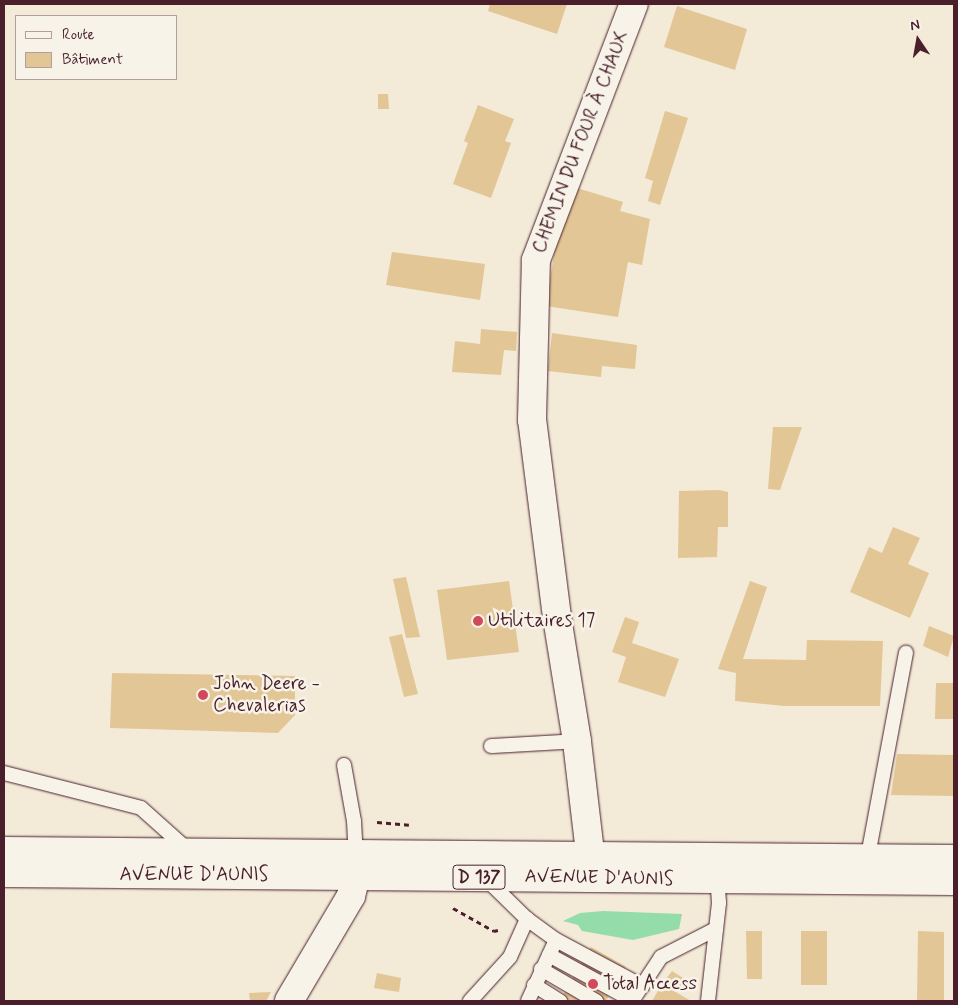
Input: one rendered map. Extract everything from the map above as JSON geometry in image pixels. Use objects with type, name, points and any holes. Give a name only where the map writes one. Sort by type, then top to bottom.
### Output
[{"type":"main road","name":"CHEMIN DU FOUR À CHAUX","points":[[592,867],[577,741],[557,617],[532,420],[536,260],[634,4]]},
{"type":"main road","name":"AVENUE D'AUNIS","points":[[4,851],[191,864]]},
{"type":"main road","name":"AVENUE D'AUNIS","points":[[4,873],[191,864],[866,869],[954,859]]},
{"type":"main road","points":[[288,1001],[351,896],[356,865]]},
{"type":"main road","name":"AVENUE D'AUNIS","points":[[866,869],[954,881]]},
{"type":"lane","points":[[866,869],[906,653]]},
{"type":"lane","points":[[491,746],[577,741]]},
{"type":"lane","points":[[344,765],[354,821],[356,865]]},
{"type":"lane","points":[[4,773],[141,808],[191,864]]},
{"type":"lane","points":[[484,866],[527,919],[556,940],[642,986]]},
{"type":"lane","points":[[708,1001],[716,929],[717,868]]},
{"type":"lane","points":[[470,1001],[510,957],[527,919]]},
{"type":"lane","points":[[548,955],[632,1001],[661,957],[716,929]]},
{"type":"lane","points":[[528,1001],[556,940]]},
{"type":"lane","points":[[542,969],[596,1001]]},
{"type":"lane","points":[[534,985],[560,1001]]},
{"type":"green space","points":[[603,911],[682,914],[679,929],[633,940],[582,931],[578,925],[563,921],[580,913]]},
{"type":"building","points":[[490,4],[567,4],[557,34],[488,11]]},
{"type":"building","points":[[677,6],[747,29],[735,70],[664,47]]},
{"type":"building","points":[[378,94],[388,94],[389,109],[378,109]]},
{"type":"building","points":[[478,105],[514,119],[505,141],[511,143],[491,198],[453,184],[468,143],[464,141]]},
{"type":"building","points":[[665,111],[688,118],[660,205],[648,201],[653,181],[645,178]]},
{"type":"building","points":[[577,188],[623,202],[620,211],[650,219],[642,265],[628,262],[618,317],[546,306],[562,204]]},
{"type":"building","points":[[392,252],[485,264],[480,300],[386,285]]},
{"type":"building","points":[[481,329],[517,332],[516,351],[504,350],[501,375],[452,372],[455,341],[480,344]]},
{"type":"building","points":[[552,333],[637,345],[635,369],[602,366],[601,377],[548,371]]},
{"type":"building","points":[[773,427],[802,427],[780,490],[768,489]]},
{"type":"building","points":[[719,490],[728,492],[728,527],[718,527],[717,557],[678,558],[679,491]]},
{"type":"building","points":[[893,527],[920,538],[908,564],[929,573],[910,618],[850,592],[869,547],[882,553]]},
{"type":"building","points":[[406,577],[420,637],[406,638],[393,579]]},
{"type":"building","name":"Utilitaires 17","points":[[509,581],[519,652],[447,660],[437,590]]},
{"type":"building","points":[[750,581],[767,587],[743,659],[806,660],[807,640],[883,641],[880,706],[784,706],[735,701],[736,673],[718,669]]},
{"type":"building","points":[[625,617],[639,622],[632,643],[679,659],[665,697],[618,682],[626,657],[612,652]]},
{"type":"building","points":[[929,626],[954,636],[948,657],[923,646]]},
{"type":"building","points":[[402,634],[418,694],[404,697],[389,637]]},
{"type":"building","name":"John Deere - Chevalerias","points":[[112,673],[295,676],[295,715],[278,733],[110,728]]},
{"type":"building","points":[[936,683],[954,683],[954,719],[935,719]]},
{"type":"building","points":[[897,754],[954,755],[954,796],[891,795]]},
{"type":"building","points":[[746,931],[762,931],[762,979],[747,979]]},
{"type":"building","points":[[801,931],[827,931],[827,985],[801,985]]},
{"type":"building","points":[[918,931],[944,932],[944,1001],[917,1001]]},
{"type":"building","name":"Total Access","points":[[591,947],[626,967],[606,1001],[560,1001]]},
{"type":"building","points":[[672,971],[691,983],[684,992],[666,979]]},
{"type":"building","points":[[377,973],[401,978],[399,992],[374,988]]},
{"type":"building","points":[[662,984],[691,1001],[652,1001]]},
{"type":"building","points":[[271,992],[266,1001],[250,1001],[249,993]]},
{"type":"place","name":"Utilitaires 17","points":[[478,621]]},
{"type":"place","name":"John Deere - Chevalerias","points":[[203,695]]},
{"type":"place","name":"Total Access","points":[[593,984]]}]
